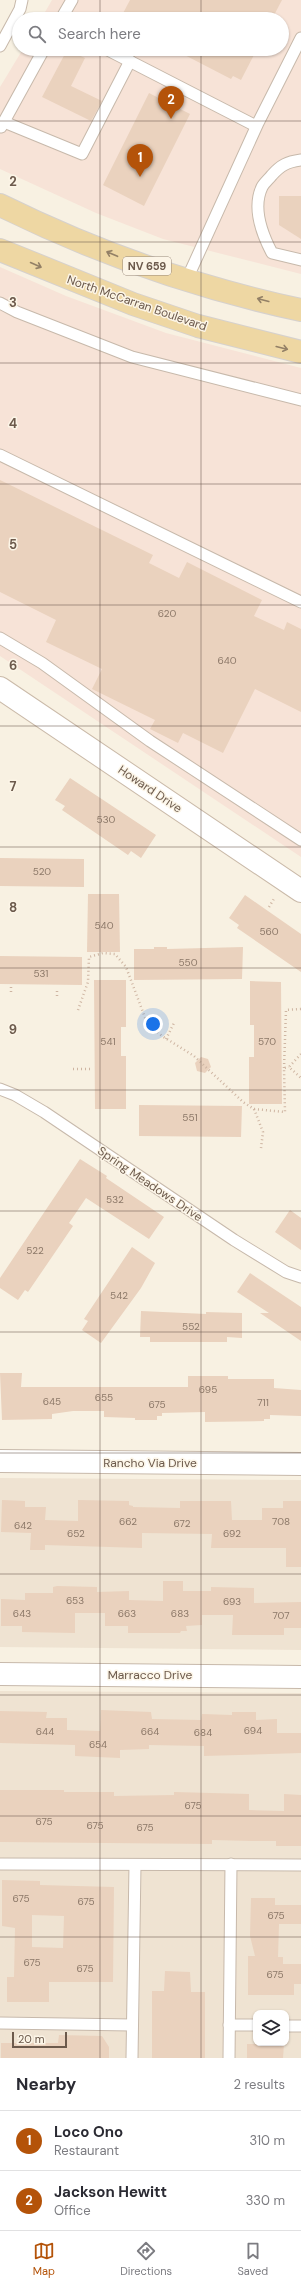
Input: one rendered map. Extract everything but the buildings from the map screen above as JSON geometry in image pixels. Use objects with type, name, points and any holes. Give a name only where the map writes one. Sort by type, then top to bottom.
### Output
[{"type":"main road","name":"NV 659","points":[[0,205],[116,256],[187,279],[301,310]]},
{"type":"main road","name":"North McCarran Boulevard","points":[[0,250],[134,304],[198,326],[301,352]]},
{"type":"street","name":"Howard Drive","points":[[0,688],[301,891]]},
{"type":"street","name":"Rancho Via Drive","points":[[0,1462],[301,1464]]},
{"type":"street","name":"Marracco Drive","points":[[0,1674],[301,1677]]},
{"type":"lane","points":[[18,12],[22,0]]},
{"type":"lane","points":[[65,12],[72,0]]},
{"type":"lane","points":[[0,46],[12,24]]},
{"type":"lane","points":[[187,279],[256,126],[301,38]]},
{"type":"lane","points":[[40,56],[2,125],[82,154],[130,62]]},
{"type":"lane","points":[[119,56],[256,126]]},
{"type":"lane","points":[[301,160],[286,162],[279,168],[262,186],[258,204],[263,236],[272,253],[301,260]]},
{"type":"lane","points":[[0,302],[17,312],[132,358],[301,400]]},
{"type":"lane","points":[[0,455],[301,602]]},
{"type":"lane","points":[[0,638],[42,663],[150,741],[301,840]]},
{"type":"lane","name":"Spring Meadows Drive","points":[[0,1090],[15,1095],[44,1112],[234,1240],[286,1272],[301,1277]]},
{"type":"lane","points":[[0,1864],[301,1865]]},
{"type":"lane","points":[[229,2058],[230,1864]]},
{"type":"lane","points":[[132,2058],[134,1865]]},
{"type":"lane","points":[[0,2024],[132,2025]]},
{"type":"lane","points":[[229,2025],[253,2025]]},
{"type":"lane","points":[[289,2026],[301,2026]]},
{"type":"path","points":[[269,907],[277,893]]},
{"type":"path","points":[[78,1010],[88,982],[89,957],[103,953],[115,954],[126,967],[147,1023],[166,1039],[194,1056],[243,1102],[254,1109],[285,1112],[284,1068],[286,1010],[301,1009]]},
{"type":"path","points":[[11,987],[11,994]]},
{"type":"path","points":[[57,988],[57,996]]},
{"type":"path","points":[[166,1039],[174,1023]]},
{"type":"path","points":[[284,1068],[289,1067],[301,1054]]},
{"type":"path","points":[[289,1067],[301,1078]]},
{"type":"path","points":[[73,1069],[92,1069]]},
{"type":"path","points":[[254,1109],[263,1132],[261,1148]]},
{"type":"shaded area","points":[[52,0],[301,0],[301,274],[163,239],[96,213],[0,169],[0,87],[19,56],[289,56],[289,12],[45,12]]},
{"type":"shaded area","points":[[0,267],[66,296],[166,333],[301,368],[301,857],[0,656]]},
{"type":"shaded area","points":[[0,1478],[301,1480],[301,1650],[0,1647]]},
{"type":"shaded area","points":[[0,1691],[301,1693],[301,2058],[0,2058]]},
{"type":"place","name":"Jackson Hewitt","points":[[171,119]]},
{"type":"place","name":"Loco Ono","points":[[140,177]]}]
